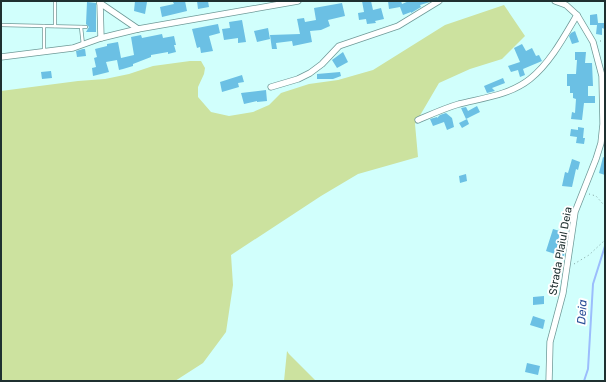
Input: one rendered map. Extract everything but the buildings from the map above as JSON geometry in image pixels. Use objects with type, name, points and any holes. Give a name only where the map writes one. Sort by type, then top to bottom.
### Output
[{"type":"street","points":[[1,57],[68,49],[101,38],[138,29],[298,1]]},
{"type":"street","points":[[271,87],[298,79],[310,73],[322,64],[339,46],[398,26],[439,1]]},
{"type":"street","name":"Strada Plaiul Deia","points":[[549,381],[550,342],[563,293],[575,212],[601,143],[604,76],[593,42],[577,15],[566,5],[555,1]]},
{"type":"street","points":[[100,2],[138,29]]},
{"type":"street","points":[[100,2],[101,38]]},
{"type":"street","points":[[418,120],[453,106],[511,91],[524,84],[546,63],[577,15]]},
{"type":"lane","points":[[55,1],[55,26]]},
{"type":"lane","points":[[1,25],[86,27]]},
{"type":"lane","points":[[44,26],[44,51]]},
{"type":"lane","points":[[81,27],[83,45]]},
{"type":"path","points":[[584,189],[589,194],[596,196],[603,204]]},
{"type":"path","points":[[568,265],[573,265],[581,261],[605,240]]},
{"type":"green space","points":[[504,5],[525,36],[502,59],[470,69],[439,83],[415,124],[418,157],[358,174],[321,196],[231,255],[233,285],[226,332],[203,363],[175,381],[1,381],[1,91],[105,79],[129,74],[153,66],[201,61],[205,68],[198,87],[198,97],[211,112],[229,116],[253,112],[269,105],[281,93],[309,84],[338,80],[373,70],[445,25]]},
{"type":"green space","points":[[287,351],[289,354],[316,381],[284,381]]},
{"type":"waterway","name":"Deia","points":[[584,381],[588,369],[593,284],[605,246]]}]
